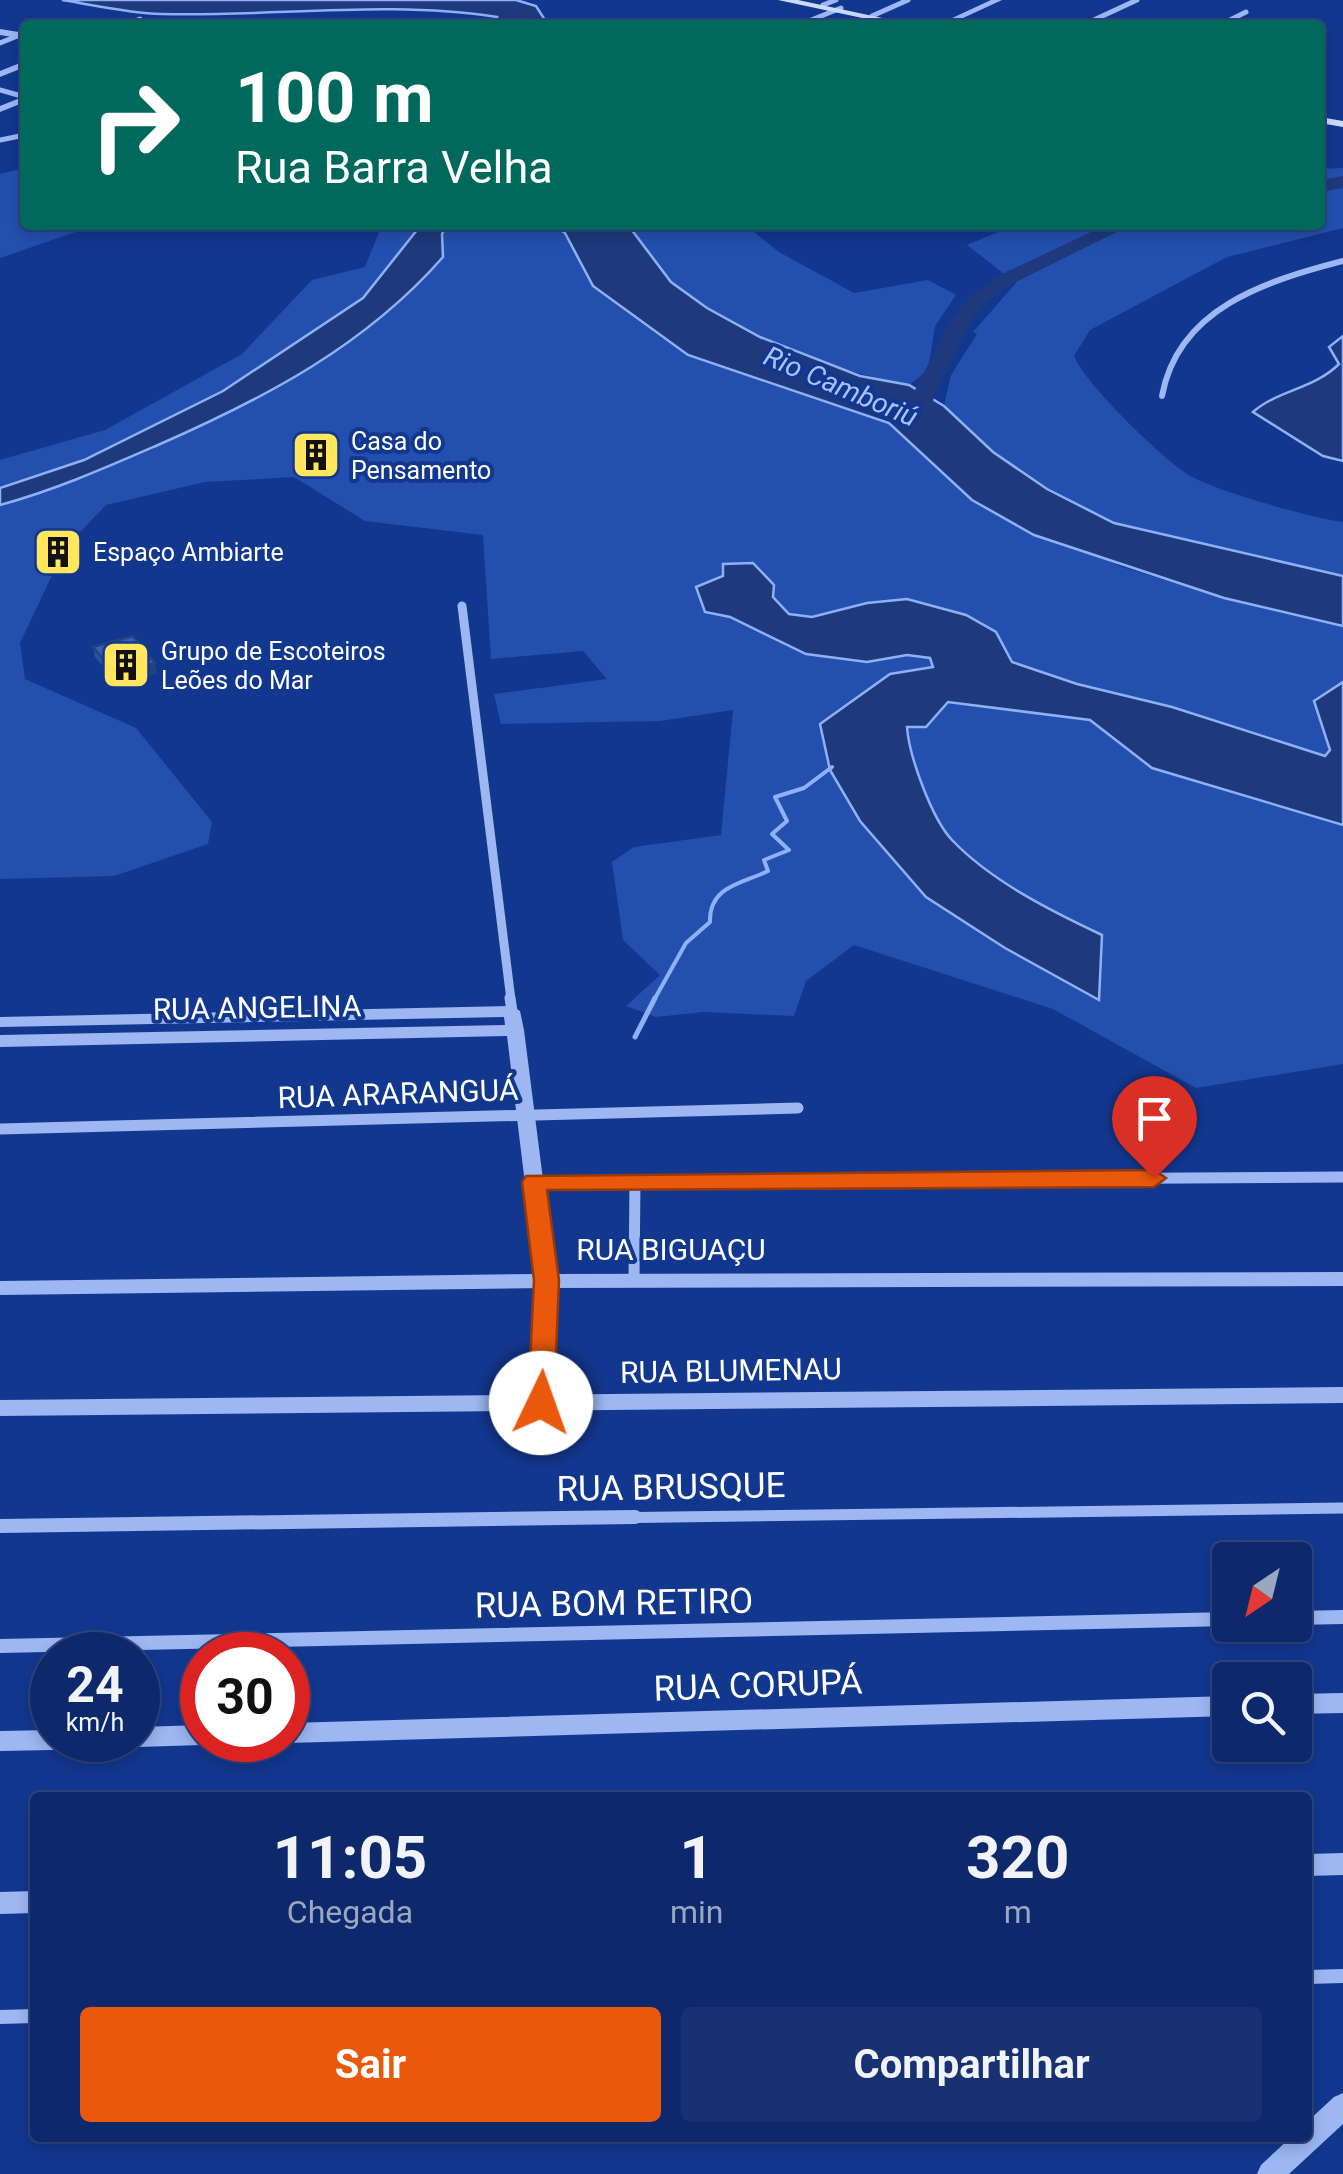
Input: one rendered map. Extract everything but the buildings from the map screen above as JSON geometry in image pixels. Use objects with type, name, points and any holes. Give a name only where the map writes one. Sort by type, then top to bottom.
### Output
[{"type":"main road","points":[[784,0],[838,4],[888,20]]},
{"type":"street","points":[[872,16],[908,0]]},
{"type":"street","points":[[952,20],[998,0]]},
{"type":"street","points":[[1095,20],[1137,0]]},
{"type":"street","points":[[808,20],[838,4]]},
{"type":"street","points":[[1230,20],[1246,12]]},
{"type":"street","points":[[1162,396],[1168,365],[1182,344],[1214,313],[1278,278],[1343,261]]},
{"type":"street","points":[[462,606],[546,1280],[541,1403]]},
{"type":"street","name":"RUA ANGELINA","points":[[0,1022],[514,1021]]},
{"type":"street","name":"RUA ANGELINA","points":[[0,1041],[514,1021]]},
{"type":"street","name":"RUA ARARANGUÁ","points":[[0,1129],[798,1108]]},
{"type":"street","points":[[534,1182],[1343,1177]]},
{"type":"street","points":[[634,1280],[636,1181]]},
{"type":"street","name":"RUA BIGUAÇU","points":[[0,1288],[546,1280],[1343,1279]]},
{"type":"street","name":"RUA BLUMENAU","points":[[0,1408],[1343,1395]]},
{"type":"street","name":"RUA BRUSQUE","points":[[0,1526],[1343,1508]]},
{"type":"street","points":[[1312,1618],[1343,1617]]},
{"type":"street","name":"RUA BOM RETIRO","points":[[0,1646],[1212,1619]]},
{"type":"street","points":[[1312,1704],[1343,1703]]},
{"type":"street","name":"RUA CORUPÁ","points":[[310,1732],[1212,1707]]},
{"type":"street","points":[[0,1741],[30,1740]]},
{"type":"street","points":[[1312,1865],[1343,1864]]},
{"type":"street","points":[[0,1904],[30,1902]]},
{"type":"street","points":[[1312,1977],[1343,1976]]},
{"type":"street","points":[[0,2017],[30,2016]]},
{"type":"street","points":[[1312,2135],[1343,2106]]},
{"type":"street","points":[[1270,2174],[1304,2142]]},
{"type":"shaded area","points":[[1343,168],[1343,228],[1227,257],[1090,330],[1074,356],[1124,419],[1187,474],[1262,502],[1343,522],[1343,576],[1114,523],[1047,490],[993,452],[944,406],[951,375],[977,334],[973,332],[1016,283],[967,245],[1003,230],[1325,230],[1325,169]]},
{"type":"shaded area","points":[[20,169],[20,230],[81,230],[0,258],[0,174]]},
{"type":"shaded area","points":[[380,230],[417,230],[363,298],[223,391],[84,460],[0,488],[0,460],[105,430],[242,354],[312,280],[365,267]]},
{"type":"shaded area","points":[[444,230],[561,230],[593,286],[688,355],[889,423],[972,500],[1122,567],[1224,598],[1343,626],[1343,682],[1314,702],[1330,750],[1325,757],[1172,707],[1077,684],[1011,662],[996,632],[907,599],[867,603],[813,617],[789,614],[773,596],[723,576],[706,612],[730,617],[806,654],[867,662],[907,655],[930,658],[933,667],[890,674],[926,897],[1005,948],[1098,1000],[1101,935],[1003,882],[952,840],[923,786],[907,727],[926,727],[947,702],[1090,720],[1152,768],[1343,825],[1343,1064],[1196,1088],[1053,1009],[854,945],[806,981],[794,1016],[703,1012],[656,1017],[626,1006],[660,975],[623,940],[612,862],[634,847],[721,835],[733,710],[660,721],[501,724],[494,694],[607,679],[583,651],[491,659],[483,535],[365,521],[294,477],[205,482],[106,505],[81,531],[72,533],[20,643],[25,679],[136,728],[212,822],[208,844],[114,876],[0,879],[0,505],[158,445],[311,367],[413,289],[443,257]]},
{"type":"shaded area","points":[[632,230],[751,230],[779,252],[854,293],[928,280],[956,295],[935,326],[928,370],[909,385],[816,360],[749,333],[692,300],[659,267]]},
{"type":"water","points":[[62,0],[516,0],[536,6],[545,20],[496,20],[497,17],[456,12],[372,9],[203,14],[124,10]]},
{"type":"water","points":[[417,230],[444,230],[443,257],[413,289],[311,367],[158,445],[0,505],[0,488],[84,460],[223,391],[363,298]]},
{"type":"water","name":"Rio Camboriú","points":[[561,230],[632,230],[671,282],[707,308],[760,337],[860,376],[909,385],[944,406],[993,452],[1047,489],[1114,523],[1343,576],[1343,626],[1224,598],[1034,535],[972,500],[889,423],[688,355],[593,286]]},
{"type":"water","points":[[1343,336],[1343,461],[1323,456],[1253,412],[1339,364],[1329,347]]},
{"type":"water","points":[[753,563],[774,585],[773,597],[789,614],[812,617],[867,603],[907,599],[966,615],[996,632],[1012,662],[1325,756],[1330,750],[1314,701],[1343,682],[1343,825],[1152,768],[1090,720],[948,702],[926,727],[907,727],[923,786],[952,840],[1003,882],[1102,935],[1099,1000],[1005,948],[926,897],[860,821],[830,770],[820,724],[890,674],[933,667],[930,658],[907,655],[867,662],[806,654],[730,617],[705,612],[696,587],[723,576],[723,564]]},
{"type":"waterway","points":[[1325,185],[1343,182]]},
{"type":"waterway","name":"Rio Camboriú","points":[[920,414],[923,396],[960,321],[977,300],[1009,278],[1110,230]]},
{"type":"waterway","points":[[654,1000],[686,943],[710,922],[711,910],[721,893],[768,871],[764,860],[789,850],[772,834],[787,821],[775,797],[804,788],[832,767]]},
{"type":"waterway","points":[[635,1037],[655,998]]},
{"type":"place","name":"Casa do Pensamento","points":[[316,455]]},
{"type":"place","name":"Espaço Ambiarte","points":[[58,552]]},
{"type":"place","name":"Grupo de Escoteiros Leões do Mar","points":[[126,665]]},
{"type":"route","points":[[541,1403],[546,1280],[534,1182],[1154,1178]]}]
